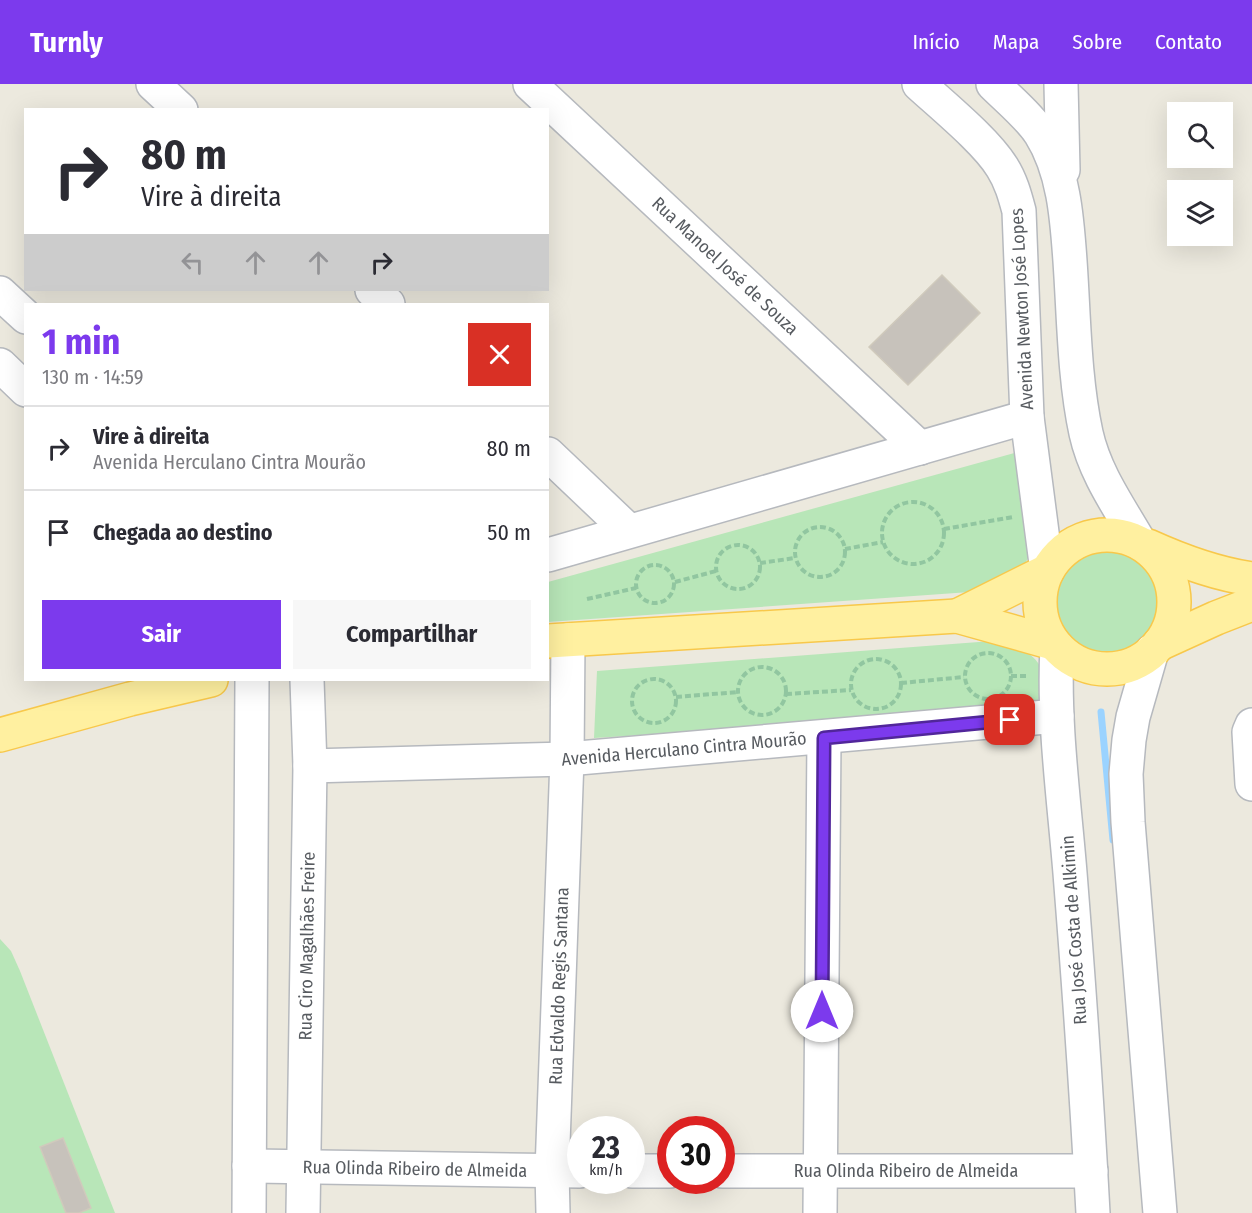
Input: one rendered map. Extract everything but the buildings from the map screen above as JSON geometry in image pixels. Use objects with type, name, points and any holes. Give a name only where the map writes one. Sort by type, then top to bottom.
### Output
[{"type":"main road","points":[[957,616],[1047,571],[1060,555],[1091,537],[1121,536],[1184,561],[1237,577],[1252,579]]},
{"type":"main road","points":[[558,641],[957,616],[1055,645],[1071,658],[1099,668],[1114,668],[1129,665],[1146,657],[1156,648],[1169,628],[1174,610],[1174,591],[1168,572],[1160,561],[1140,543]]},
{"type":"main road","points":[[1047,571],[1040,600],[1042,618],[1055,645]]},
{"type":"main road","points":[[1156,648],[1215,618],[1252,604]]},
{"type":"main road","points":[[0,735],[130,699],[207,681]]},
{"type":"street","points":[[153,84],[179,108]]},
{"type":"street","name":"Rua Manoel José de Souza","points":[[530,84],[921,448]]},
{"type":"street","name":"Avenida Newton José Lopes","points":[[919,84],[980,141],[1002,166],[1013,189],[1019,211],[1027,417],[1047,571]]},
{"type":"street","points":[[1061,84],[1063,196],[1080,397],[1086,434],[1094,461],[1140,543]]},
{"type":"street","points":[[1005,90],[1039,132],[1054,162],[1063,196]]},
{"type":"street","points":[[373,291],[387,303]]},
{"type":"street","points":[[0,293],[24,315]]},
{"type":"street","points":[[549,555],[1027,417]]},
{"type":"street","points":[[549,455],[629,531]]},
{"type":"street","name":"Rua Edvaldo Regis Santana","points":[[553,1213],[566,1171],[567,759],[558,641]]},
{"type":"street","name":"Rua José Costa de Alkimin","points":[[1055,645],[1057,716],[1076,953],[1093,1213]]},
{"type":"street","points":[[1156,648],[1133,717],[1126,774],[1160,1213]]},
{"type":"street","points":[[249,1213],[252,681]]},
{"type":"street","name":"Rua Ciro Magalhães Freire","points":[[303,1213],[310,766],[307,681]]},
{"type":"street","name":"Avenida Herculano Cintra Mourão","points":[[310,766],[567,759],[1057,716]]},
{"type":"street","points":[[1252,725],[1249,732],[1252,784]]},
{"type":"street","points":[[820,1213],[824,738]]},
{"type":"street","name":"Rua Olinda Ribeiro de Almeida","points":[[249,1166],[566,1171]]},
{"type":"street","name":"Rua Olinda Ribeiro de Almeida","points":[[735,1171],[1091,1171]]},
{"type":"path","points":[[916,502],[927,505],[941,519],[944,529],[943,539],[939,548],[924,561],[904,562],[895,558],[883,542],[884,522],[889,513],[906,503],[916,502]]},
{"type":"path","points":[[944,529],[1041,513]]},
{"type":"path","points":[[824,527],[838,535],[845,549],[841,565],[828,576],[811,576],[798,566],[795,558],[797,542],[802,535],[816,528],[824,527]]},
{"type":"path","points":[[845,549],[883,542]]},
{"type":"path","points":[[738,545],[752,550],[760,563],[758,577],[749,587],[742,589],[728,587],[716,571],[719,556],[730,547],[738,545]]},
{"type":"path","points":[[760,563],[795,558]]},
{"type":"path","points":[[653,564],[670,571],[675,582],[668,599],[655,603],[643,599],[636,588],[636,581],[642,570],[653,564]]},
{"type":"path","points":[[675,582],[716,571]]},
{"type":"path","points":[[587,599],[636,588]]},
{"type":"path","points":[[987,653],[1001,657],[1010,669],[1011,676],[1006,690],[992,699],[976,696],[970,692],[964,677],[965,669],[973,657],[987,653]]},
{"type":"path","points":[[879,659],[894,667],[901,683],[896,699],[890,705],[882,708],[866,707],[859,703],[851,690],[853,674],[863,663],[871,660],[879,659]]},
{"type":"path","points":[[756,668],[764,668],[771,669],[783,679],[786,694],[779,708],[765,715],[757,714],[744,706],[738,692],[743,677],[756,668]]},
{"type":"path","points":[[901,683],[964,677]]},
{"type":"path","points":[[649,679],[669,684],[676,697],[676,704],[670,716],[657,723],[650,723],[637,715],[632,701],[637,687],[649,679]]},
{"type":"path","points":[[786,694],[851,690]]},
{"type":"path","points":[[676,697],[738,692]]},
{"type":"green space","points":[[1025,450],[1032,524],[1030,552],[1026,562],[1018,571],[984,591],[549,622],[549,582]]},
{"type":"green space","points":[[1106,544],[1127,548],[1146,560],[1158,579],[1162,600],[1158,621],[1146,640],[1127,652],[1106,656],[1085,652],[1066,640],[1054,621],[1050,600],[1054,579],[1066,560],[1085,548]]},
{"type":"green space","points":[[1005,640],[1029,654],[1040,666],[1043,674],[1046,710],[594,738],[597,671]]},
{"type":"green space","points":[[0,939],[11,951],[20,971],[115,1213],[0,1213]]},
{"type":"waterway","points":[[1101,712],[1113,840]]},
{"type":"route","points":[[822,1011],[824,738],[1010,720]]}]
